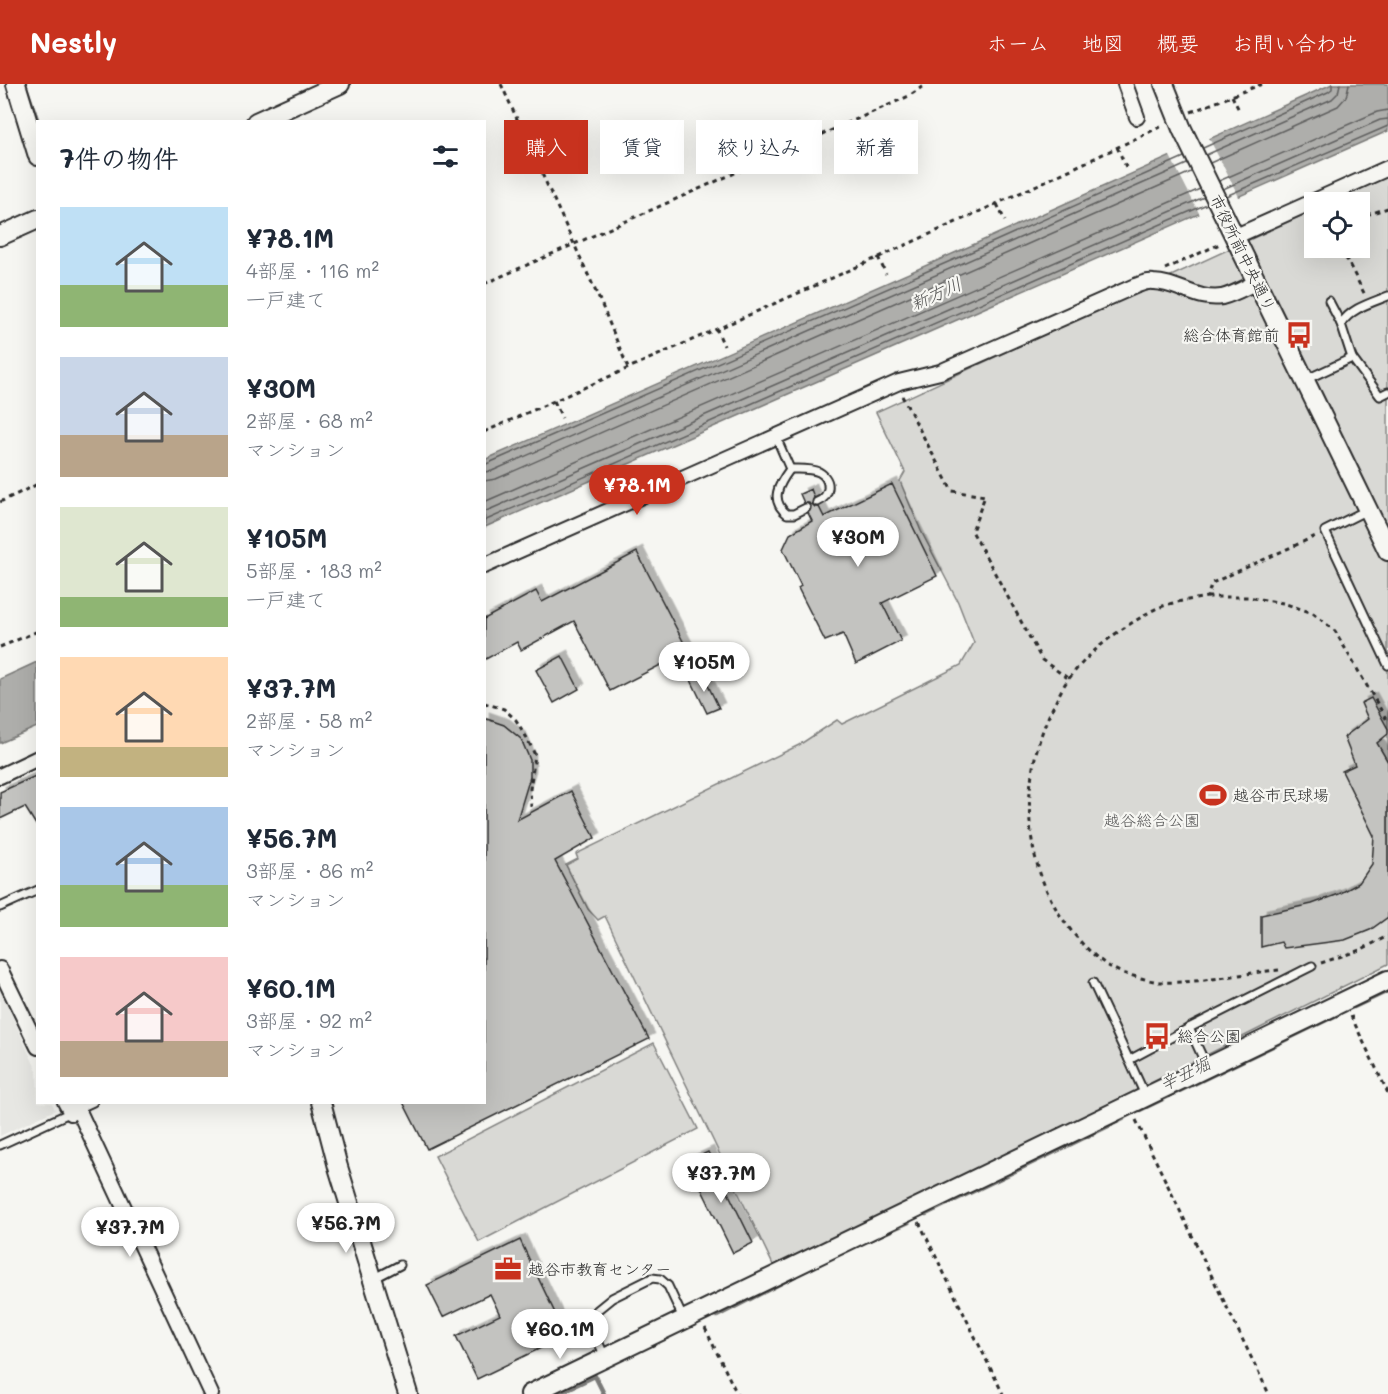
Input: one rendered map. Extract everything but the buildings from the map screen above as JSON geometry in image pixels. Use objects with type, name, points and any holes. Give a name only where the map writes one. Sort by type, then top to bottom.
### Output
[{"type":"street","points":[[16,84],[36,149]]},
{"type":"street","points":[[260,120],[340,84]]},
{"type":"street","points":[[1125,84],[1137,117]]},
{"type":"street","name":"市役所前中央通り","points":[[1164,84],[1179,124],[1388,550]]},
{"type":"street","points":[[1237,242],[1388,168]]},
{"type":"street","points":[[0,236],[36,220]]},
{"type":"street","points":[[486,565],[896,383],[940,372],[1135,285],[1150,281],[1199,296],[1221,297],[1257,282]]},
{"type":"street","points":[[0,776],[36,759]]},
{"type":"street","points":[[0,969],[36,1043]]},
{"type":"street","points":[[530,1394],[1388,980]]},
{"type":"street","points":[[322,1104],[338,1167],[408,1394]]},
{"type":"street","points":[[71,1108],[211,1394]]},
{"type":"lane","points":[[1341,324],[1346,316],[1388,296]]},
{"type":"lane","points":[[1329,301],[1341,324],[1352,358],[1380,396],[1388,392]]},
{"type":"lane","points":[[1304,380],[1352,358]]},
{"type":"lane","points":[[776,437],[790,469]]},
{"type":"lane","points":[[790,469],[819,472],[826,480],[829,488],[827,495],[817,502]]},
{"type":"lane","points":[[790,469],[777,490],[777,501],[781,510],[787,514],[794,514],[806,508]]},
{"type":"lane","points":[[1368,510],[1325,531],[1388,665]]},
{"type":"lane","points":[[0,907],[36,891]]},
{"type":"lane","points":[[1129,1060],[1312,966]]},
{"type":"lane","points":[[1093,983],[1145,1097]]},
{"type":"lane","points":[[1189,1028],[1207,1067]]},
{"type":"lane","points":[[0,1145],[71,1108],[86,1104]]},
{"type":"lane","points":[[373,1279],[400,1265]]},
{"type":"lane","points":[[606,1358],[592,1328],[600,1304],[652,1278],[660,1279],[702,1310]]},
{"type":"path","points":[[501,84],[628,368]]},
{"type":"path","points":[[486,283],[909,96],[926,84]]},
{"type":"path","points":[[486,431],[997,204],[1117,147],[1179,124],[1232,96],[1262,84]]},
{"type":"path","points":[[1232,96],[1240,112]]},
{"type":"path","points":[[1117,147],[1126,167]]},
{"type":"path","points":[[997,204],[1005,221]]},
{"type":"path","points":[[1370,214],[1388,208]]},
{"type":"path","points":[[1150,281],[1153,275],[1237,242]]},
{"type":"path","points":[[878,256],[886,274]]},
{"type":"path","points":[[1346,258],[1371,303]]},
{"type":"path","points":[[716,328],[724,346]]},
{"type":"path","points":[[896,383],[952,491],[985,496],[972,531],[1042,660],[1069,679]]},
{"type":"path","points":[[554,401],[562,418]]},
{"type":"path","points":[[0,502],[36,485]]},
{"type":"path","points":[[1207,597],[1212,583],[1325,531]]},
{"type":"path","points":[[1284,969],[1160,982],[1123,974],[1095,956],[1070,930],[1053,905],[1038,866],[1029,827],[1030,783],[1039,740],[1049,714],[1069,679],[1091,653],[1122,629],[1158,608],[1207,597],[1248,597],[1283,603],[1314,613],[1335,631],[1388,722]]},
{"type":"path","points":[[0,648],[36,632]]},
{"type":"path","points":[[486,704],[504,709],[516,720],[535,754],[530,789],[531,807]]},
{"type":"path","points":[[1312,966],[1360,950],[1388,936]]},
{"type":"path","points":[[1352,1017],[1388,1093]]},
{"type":"path","points":[[1128,1105],[1269,1394]]},
{"type":"path","points":[[913,1210],[1003,1394]]},
{"type":"path","points":[[702,1310],[737,1394]]},
{"type":"shaded area","points":[[0,989],[36,1069],[36,1104],[52,1104],[55,1110],[0,1136]]},
{"type":"green space","name":"越谷総合公園","points":[[1388,176],[1388,964],[776,1271],[605,916],[598,920],[588,909],[566,865],[578,859],[576,854],[799,745],[837,720],[842,724],[961,665],[974,643],[958,602],[921,531],[900,481],[905,472],[876,412],[1304,215],[1304,258],[1370,258],[1370,192],[1352,192]]},
{"type":"green space","points":[[654,1043],[698,1129],[479,1242],[435,1156]]},
{"type":"water","name":"新方川","points":[[1332,84],[1388,84],[1388,131],[486,527],[486,459]]},
{"type":"water","points":[[36,662],[36,727],[0,743],[0,679]]},
{"type":"pier","points":[[1208,136],[1240,199],[1201,217],[1169,154]]},
{"type":"waterway","points":[[25,84],[37,120]]},
{"type":"waterway","name":"辛丑堀","points":[[1354,1007],[1388,991]]},
{"type":"waterway","name":"辛丑堀","points":[[1140,1110],[1339,1014]]},
{"type":"waterway","name":"辛丑堀","points":[[926,1214],[1123,1119]]},
{"type":"waterway","name":"辛丑堀","points":[[867,1241],[909,1222]]},
{"type":"waterway","name":"辛丑堀","points":[[717,1316],[795,1276]]},
{"type":"waterway","name":"辛丑堀","points":[[557,1394],[595,1376],[604,1394]]},
{"type":"place","name":"総合体育館前","points":[[1299,335]]},
{"type":"place","name":"越谷市民球場","points":[[1213,795]]},
{"type":"place","name":"総合公園","points":[[1157,1036]]},
{"type":"place","name":"越谷市教育センター","points":[[508,1269]]}]
